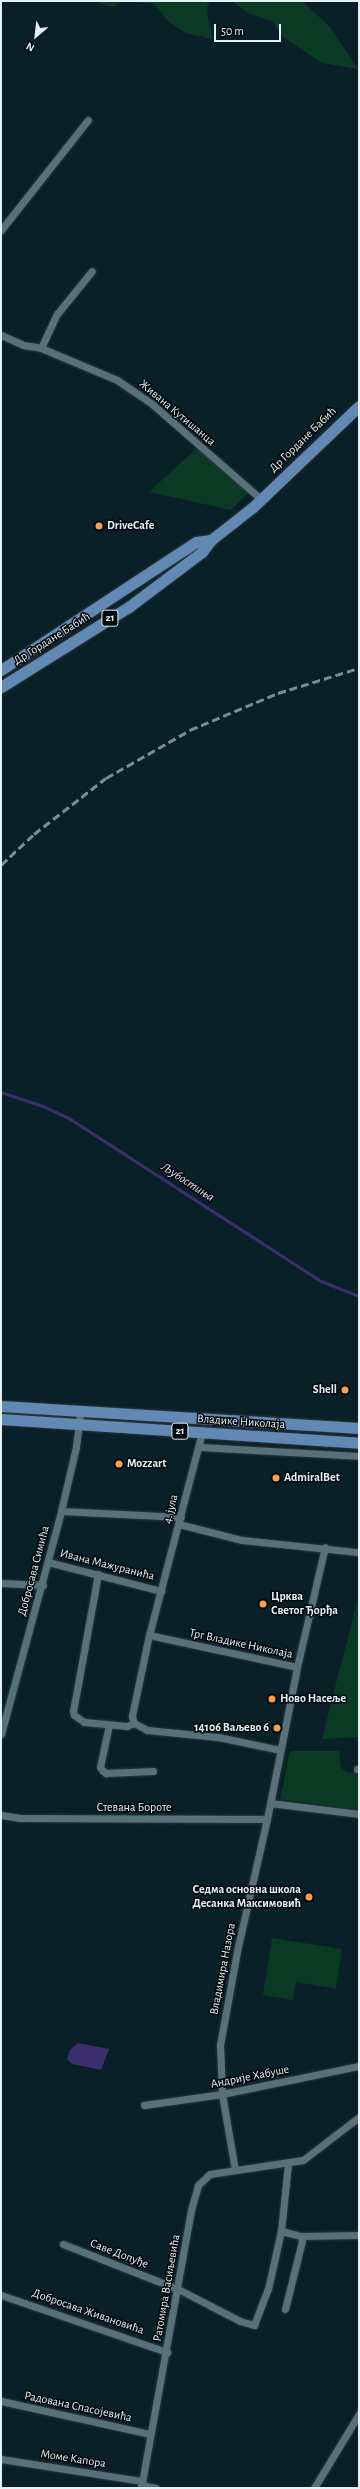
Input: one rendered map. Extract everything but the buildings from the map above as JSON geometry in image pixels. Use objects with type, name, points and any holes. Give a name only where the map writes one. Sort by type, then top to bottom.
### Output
[{"type":"main road","name":"Др Гордане Бабић","points":[[1,687],[130,606],[202,552],[211,540],[261,499],[359,406]]},
{"type":"main road","name":"Др Гордане Бабић","points":[[1,670],[196,542],[211,540]]},
{"type":"main road","name":"Владике Николаја","points":[[1,1406],[359,1428]]},
{"type":"main road","name":"Владике Николаја","points":[[1,1419],[359,1443]]},
{"type":"street","points":[[1,230],[88,120]]},
{"type":"street","points":[[41,348],[57,314],[92,271]]},
{"type":"street","name":"Живана Кутишанца","points":[[1,335],[23,345],[41,348],[117,380],[134,390],[261,499]]},
{"type":"street","name":"Добросава Симића","points":[[1,1734],[43,1585],[80,1425],[80,1412]]},
{"type":"street","name":"4. јула","points":[[134,1723],[133,1709],[149,1635],[202,1432]]},
{"type":"street","points":[[198,1447],[359,1456]]},
{"type":"street","points":[[61,1511],[180,1520],[242,1540],[325,1547],[357,1552]]},
{"type":"street","name":"Трг Владике Николаја","points":[[149,1635],[297,1667],[325,1547]]},
{"type":"street","name":"Ивана Мажуранића","points":[[48,1562],[161,1591]]},
{"type":"street","points":[[98,1574],[73,1711],[74,1715],[84,1722],[127,1726],[134,1723],[148,1730],[218,1737],[280,1750]]},
{"type":"street","points":[[1,1583],[43,1585]]},
{"type":"street","name":"Владимира Назора","points":[[235,2170],[222,2094],[220,2045],[237,1951],[267,1819],[297,1667]]},
{"type":"street","points":[[109,1725],[100,1767],[103,1771],[106,1773],[153,1771]]},
{"type":"street","points":[[270,1803],[359,1814]]},
{"type":"street","name":"Стевана Бороте","points":[[1,1815],[19,1818],[267,1819]]},
{"type":"street","name":"Андрије Хабуше","points":[[144,2105],[222,2094],[359,2066]]},
{"type":"street","name":"Ратомира Васиљевића","points":[[141,2485],[167,2352],[191,2210],[198,2185],[210,2174],[288,2164],[310,2156],[359,2117]]},
{"type":"street","points":[[288,2164],[281,2231],[301,2236],[359,2235]]},
{"type":"street","name":"Саве Допуђе","points":[[63,2244],[178,2289],[240,2321],[254,2325],[268,2288],[281,2231]]},
{"type":"street","points":[[285,2309],[302,2247],[301,2236]]},
{"type":"street","name":"Добросава Живановића","points":[[1,2295],[167,2352]]},
{"type":"street","name":"Радована Спасојевића","points":[[1,2401],[150,2434]]},
{"type":"street","points":[[314,2488],[359,2414]]},
{"type":"street","name":"Моме Капора","points":[[1,2459],[156,2488]]},
{"type":"green space","points":[[92,1],[122,1],[113,7]]},
{"type":"green space","points":[[122,1],[211,1],[207,7],[208,19],[213,39],[186,33],[169,22],[154,4]]},
{"type":"green space","points":[[231,1],[302,1],[330,27],[358,69],[322,63],[283,37],[272,21],[250,14]]},
{"type":"green space","points":[[197,448],[243,486],[248,493],[231,510],[149,492]]},
{"type":"green space","points":[[359,1595],[359,1737],[322,1739],[340,1668]]},
{"type":"green space","points":[[290,1751],[339,1751],[341,1767],[349,1773],[359,1772],[359,1810],[280,1799]]},
{"type":"green space","points":[[272,1938],[342,1949],[336,1989],[296,1982],[293,2000],[263,1995]]},
{"type":"shaded area","points":[[78,2043],[109,2049],[101,2070],[72,2064],[67,2059],[70,2050]]},
{"type":"waterway","name":"Љубостиња","points":[[1,1092],[43,1106],[69,1118],[321,1281],[359,1296]]},
{"type":"railway","points":[[1,865],[34,834],[106,778],[190,730],[278,693],[359,668]]},
{"type":"place","name":"DriveCafe","points":[[99,526]]},
{"type":"place","name":"Shell","points":[[345,1390]]},
{"type":"place","name":"Mozzart","points":[[119,1464]]},
{"type":"place","name":"AdmiralBet","points":[[276,1478]]},
{"type":"place","name":"Црква Светог Ђорђа","points":[[263,1604]]},
{"type":"place","name":"Ново Насеље","points":[[272,1699]]},
{"type":"place","name":"14106 Ваљево 6","points":[[277,1728]]},
{"type":"place","name":"Седма основна школа Десанка Максимовић","points":[[309,1897]]}]
